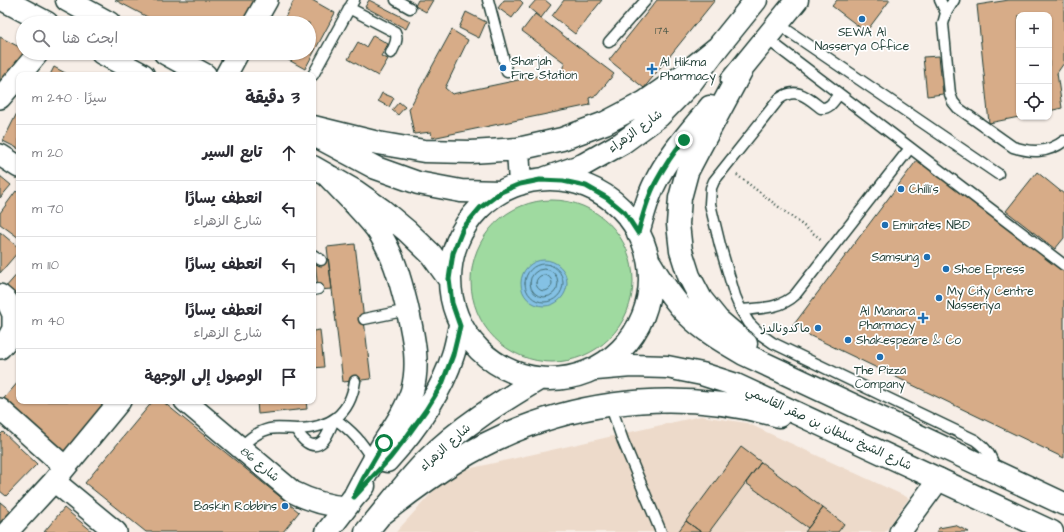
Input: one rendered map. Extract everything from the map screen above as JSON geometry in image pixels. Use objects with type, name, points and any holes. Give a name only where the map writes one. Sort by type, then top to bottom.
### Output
[{"type":"main road","points":[[4,0],[34,16]]},
{"type":"main road","points":[[67,0],[96,12]]},
{"type":"main road","name":"شارع الزهراء","points":[[520,185],[583,165],[622,144],[659,116],[685,89],[756,0]]},
{"type":"main road","points":[[638,233],[645,207],[655,183],[668,160],[797,0]]},
{"type":"main road","points":[[316,127],[378,143],[424,151],[471,152],[518,149],[562,139],[605,123],[645,102],[682,76],[718,47]]},
{"type":"main road","points":[[115,60],[137,72]]},
{"type":"main road","points":[[178,60],[200,72]]},
{"type":"main road","points":[[742,69],[687,172],[680,198],[678,224],[681,251],[689,276],[702,299],[718,320],[776,369]]},
{"type":"main road","points":[[316,136],[376,168],[418,183],[461,191],[520,185],[563,181],[586,186],[607,198],[625,213],[638,233],[648,260],[650,286],[645,311],[634,334],[617,354],[595,369],[568,378],[539,379],[507,370],[480,352],[460,326],[452,303],[449,279],[453,253],[463,228],[480,208],[520,185]]},
{"type":"main road","points":[[518,149],[520,185]]},
{"type":"main road","points":[[320,171],[355,191],[382,210],[407,231],[430,254],[449,279]]},
{"type":"main road","points":[[320,171],[360,209],[376,229],[390,252],[400,276],[416,351],[416,371],[412,391],[405,408],[350,502]]},
{"type":"main road","points":[[648,260],[666,289],[688,315],[714,337],[744,354],[1064,504]]},
{"type":"main road","points":[[327,532],[350,502],[390,458],[426,410],[442,384],[453,355],[460,326]]},
{"type":"main road","name":"شارع الشيخ سلطان بن صقر القاسمي","points":[[595,369],[631,366],[667,368],[702,374],[736,385],[1052,532]]},
{"type":"main road","name":"شارع الزهراء","points":[[366,532],[423,465],[454,436],[482,414],[539,379]]},
{"type":"main road","points":[[382,514],[419,485],[450,464],[496,439],[540,421],[570,412],[610,404],[677,400],[711,402],[754,409],[840,433]]},
{"type":"street","points":[[258,16],[267,0]]},
{"type":"street","points":[[24,72],[33,60]]},
{"type":"street","points":[[228,72],[234,60]]},
{"type":"street","points":[[0,155],[16,165]]},
{"type":"street","points":[[0,295],[7,301],[13,314],[16,329],[0,348]]},
{"type":"street","points":[[7,532],[59,474],[117,404]]},
{"type":"street","name":"شارع 86","points":[[189,404],[293,492],[318,503],[332,506],[350,502]]},
{"type":"street","points":[[0,409],[59,474],[116,532]]},
{"type":"street","points":[[900,532],[939,479]]},
{"type":"lane","points":[[396,0],[410,8]]},
{"type":"lane","points":[[488,0],[507,72]]},
{"type":"lane","points":[[609,42],[646,0]]},
{"type":"lane","points":[[940,0],[946,13]]},
{"type":"lane","points":[[954,0],[944,18],[943,30],[949,87],[953,102],[958,108],[1007,143],[1018,148],[1041,151],[1062,145]]},
{"type":"lane","points":[[315,72],[352,4],[395,32],[397,38],[391,53]]},
{"type":"lane","points":[[772,31],[839,94],[1064,265]]},
{"type":"lane","points":[[772,31],[998,174]]},
{"type":"lane","points":[[839,94],[828,107],[824,108],[821,108],[803,94],[789,93],[783,95],[714,181],[711,188],[710,204],[732,289],[741,310],[749,323],[772,343],[975,440],[983,445],[989,453],[995,472]]},
{"type":"lane","points":[[741,310],[777,306],[790,300],[910,148]]},
{"type":"lane","points":[[364,319],[408,310]]},
{"type":"lane","points":[[296,429],[301,438],[306,442],[317,444],[323,441],[335,419],[349,402],[355,381]]},
{"type":"lane","points":[[610,404],[623,440],[661,532]]},
{"type":"lane","points":[[335,419],[359,439],[373,462]]},
{"type":"lane","points":[[241,448],[258,432],[270,429],[309,428],[322,425],[335,419]]},
{"type":"path","points":[[726,166],[832,248]]},
{"type":"shaded area","points":[[701,416],[747,423],[909,498],[885,532],[396,532],[450,473]]},
{"type":"green space","points":[[544,200],[560,200],[583,206],[603,218],[615,230],[627,250],[633,273],[633,289],[627,312],[615,332],[603,344],[583,356],[560,362],[544,362],[521,356],[501,344],[489,332],[477,312],[471,289],[471,273],[477,250],[489,230],[501,218],[521,206]]},
{"type":"water","points":[[544,260],[557,264],[563,270],[567,283],[563,296],[557,302],[544,306],[531,302],[525,296],[521,283],[525,270],[531,264]]},
{"type":"building","points":[[115,0],[256,0],[247,16],[146,16]]},
{"type":"building","points":[[294,0],[312,0],[335,13],[316,48],[316,16],[286,16]]},
{"type":"building","points":[[369,0],[410,21],[406,29],[365,7]]},
{"type":"building","points":[[418,0],[433,0],[426,12],[415,6]]},
{"type":"building","points":[[504,0],[520,0],[523,3],[512,18],[498,8]]},
{"type":"building","points":[[536,0],[545,0],[551,5],[541,18],[529,8]]},
{"type":"building","points":[[564,0],[602,0],[575,34],[552,16]]},
{"type":"building","points":[[657,0],[715,0],[644,88],[609,60]]},
{"type":"building","name":"SEWA Al Nasserya Office","points":[[837,0],[890,0],[866,32],[832,6]]},
{"type":"building","points":[[1009,0],[1064,0],[1064,63],[1057,73],[1062,108],[1052,110],[1052,12],[1016,12],[1016,118],[989,123],[977,5]]},
{"type":"building","points":[[466,12],[486,22],[479,38],[459,28]]},
{"type":"building","name":"Sharjah Fire Station","points":[[535,14],[614,74],[597,95],[589,98],[590,105],[432,138],[431,132],[414,134],[409,109],[452,30],[468,40],[445,88],[452,94],[561,71],[565,63],[522,31]]},
{"type":"building","points":[[373,35],[388,44],[381,56],[388,59],[378,76],[348,59],[358,42],[366,47]]},
{"type":"building","points":[[0,37],[16,45],[16,60],[20,60],[0,85]]},
{"type":"building","points":[[939,56],[943,94],[927,96],[923,57]]},
{"type":"building","points":[[289,60],[310,60],[305,69]]},
{"type":"building","points":[[54,67],[63,72],[52,72]]},
{"type":"building","points":[[382,93],[394,98],[389,107],[378,101]]},
{"type":"building","points":[[399,102],[405,107],[398,115],[392,110]]},
{"type":"building","points":[[16,115],[16,148],[3,141]]},
{"type":"building","name":"My City Centre Nasseriya","points":[[920,156],[1064,269],[1064,458],[792,327]]},
{"type":"building","points":[[1037,172],[1064,194],[1064,238],[1055,249],[1006,211]]},
{"type":"building","points":[[0,176],[11,185],[0,198]]},
{"type":"building","points":[[16,191],[16,236],[0,224],[0,213]]},
{"type":"building","points":[[0,232],[16,245],[16,254],[0,273]]},
{"type":"building","points":[[355,244],[371,379],[343,382],[327,247]]},
{"type":"building","points":[[328,259],[332,289],[318,290],[316,261]]},
{"type":"building","points":[[16,275],[16,297],[5,288]]},
{"type":"building","points":[[320,330],[324,367],[316,368],[316,331]]},
{"type":"building","points":[[16,384],[16,404],[106,404],[63,456],[0,403]]},
{"type":"building","points":[[151,404],[166,404],[299,512],[283,532],[146,532],[85,483]]},
{"type":"building","points":[[257,404],[306,404],[307,409],[258,414]]},
{"type":"building","points":[[3,432],[37,464],[6,496],[0,491],[0,435]]},
{"type":"building","points":[[741,447],[761,462],[709,532],[701,532],[686,521]]},
{"type":"building","points":[[761,462],[823,508],[808,528],[746,483]]},
{"type":"building","points":[[0,502],[11,511],[0,524]]},
{"type":"building","points":[[64,508],[93,532],[44,532]]},
{"type":"building","points":[[823,508],[844,524],[838,532],[805,532]]},
{"type":"building","points":[[686,521],[701,532],[678,532]]},
{"type":"building","points":[[955,525],[969,532],[936,532],[939,528]]},
{"type":"place","name":"SEWA Al Nasserya Office","points":[[862,19]]},
{"type":"place","name":"Sharjah Fire Station","points":[[503,68]]},
{"type":"place","name":"Al Hikma Pharmacy","points":[[652,69]]},
{"type":"place","name":"Chilli's","points":[[901,189]]},
{"type":"place","name":"Emirates NBD","points":[[885,225]]},
{"type":"place","name":"Samsung","points":[[927,257]]},
{"type":"place","name":"Shoe Epress","points":[[946,269]]},
{"type":"place","name":"My City Centre Nasseriya","points":[[939,298]]},
{"type":"place","name":"Al Manara Pharmacy","points":[[923,318]]},
{"type":"place","name":"ماكدونالدز","points":[[818,328]]},
{"type":"place","name":"Shakespeare & Co","points":[[848,340]]},
{"type":"place","name":"The Pizza Company","points":[[880,357]]},
{"type":"place","name":"Baskin Robbins","points":[[285,506]]},
{"type":"route","points":[[384,443],[354,497],[390,458],[408,435],[442,384],[453,355],[460,326],[452,303],[449,279],[453,253],[463,228],[480,208],[501,192],[520,184],[540,180],[563,181],[586,186],[607,198],[625,213],[638,233],[645,207],[655,183],[668,160],[684,140]]}]
